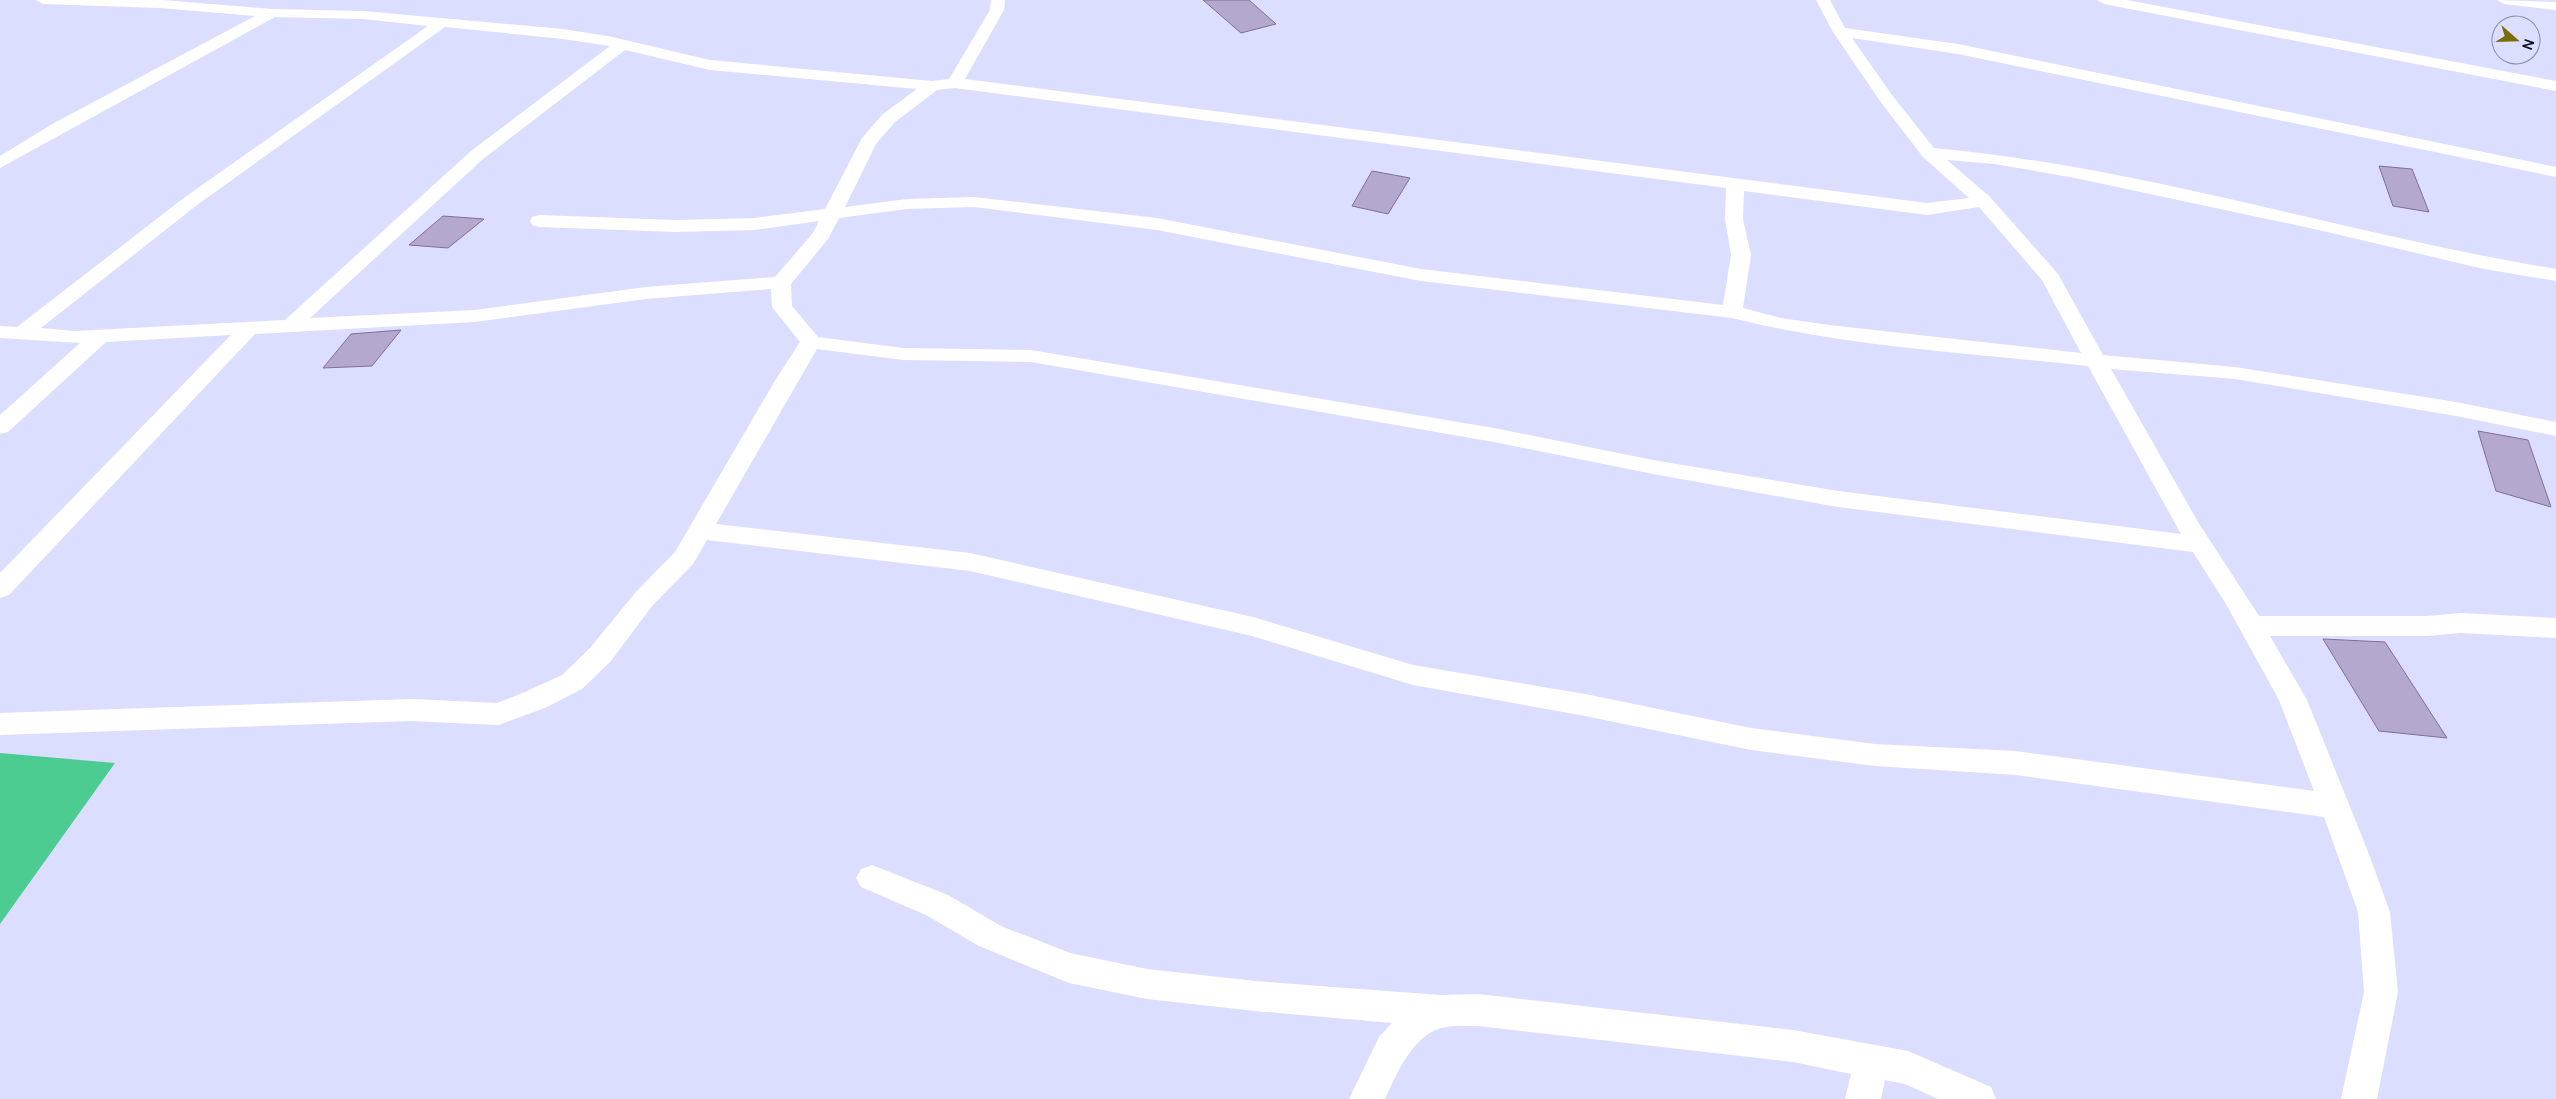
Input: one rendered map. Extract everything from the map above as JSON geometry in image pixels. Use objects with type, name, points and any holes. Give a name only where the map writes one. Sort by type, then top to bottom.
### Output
[{"type":"street","points":[[43,0],[159,4],[272,13],[363,16],[563,34],[710,65],[944,85],[1735,183],[1927,209],[1984,202]]},
{"type":"street","points":[[998,0],[997,10],[944,85],[889,118],[877,130],[868,142],[834,213],[821,235],[781,283],[782,307],[811,342],[903,354],[1031,356],[1494,435],[1654,467],[1838,499],[2201,545]]},
{"type":"street","points":[[1822,0],[1840,32],[1886,98],[1929,153],[1984,202],[2051,278],[2141,444],[2252,626],[2293,700],[2352,849],[2374,912],[2381,992],[2358,1099]]},
{"type":"street","points":[[2104,0],[2556,86]]},
{"type":"street","points":[[2197,18],[2202,0]]},
{"type":"street","points":[[2504,0],[2556,6]]},
{"type":"street","points":[[0,163],[60,127],[272,13]]},
{"type":"street","points":[[22,333],[191,201],[441,23]]},
{"type":"street","points":[[1840,32],[1958,49],[2556,172]]},
{"type":"street","points":[[291,325],[477,155],[620,45]]},
{"type":"street","points":[[1929,153],[1996,159],[2075,173],[2323,225],[2484,263],[2556,275]]},
{"type":"street","points":[[1732,312],[1741,255],[1734,218],[1735,183]]},
{"type":"street","points":[[540,221],[676,226],[754,224],[926,202],[991,204],[1157,224],[1421,275],[1732,312],[1780,324],[1829,331],[2097,361],[2235,372],[2383,399],[2456,409],[2556,429]]},
{"type":"street","points":[[0,332],[75,337],[475,316],[646,293],[702,287],[781,283]]},
{"type":"street","points":[[0,590],[250,327]]},
{"type":"street","points":[[0,427],[101,335]]},
{"type":"street","points":[[0,724],[412,710],[498,714],[572,682],[600,655],[644,599],[684,558],[702,531],[787,379],[811,342]]},
{"type":"street","points":[[702,531],[970,562],[1253,626],[1413,675],[1585,705],[1751,739],[1875,755],[2016,763],[2334,806]]},
{"type":"street","points":[[2252,626],[2427,626],[2461,623],[2556,628]]},
{"type":"street","points":[[872,878],[937,905],[990,936],[1068,968],[1147,984],[1255,996],[1442,1011],[1478,1010],[1793,1046],[1908,1068],[1978,1099]]},
{"type":"street","points":[[1367,1099],[1391,1049],[1408,1028],[1442,1011]]},
{"type":"street","points":[[1863,1099],[1871,1061]]},
{"type":"green space","points":[[0,753],[115,763],[0,924]]},
{"type":"building","points":[[1203,0],[1249,0],[1276,24],[1241,33]]},
{"type":"building","points":[[2379,166],[2412,169],[2429,212],[2393,206]]},
{"type":"building","points":[[1372,171],[1410,178],[1388,214],[1352,206]]},
{"type":"building","points":[[443,216],[484,219],[448,248],[409,245]]},
{"type":"building","points":[[401,330],[372,366],[323,368],[351,334]]},
{"type":"building","points":[[2478,431],[2528,440],[2551,507],[2496,491]]},
{"type":"building","points":[[2323,639],[2385,642],[2447,738],[2379,731]]}]
